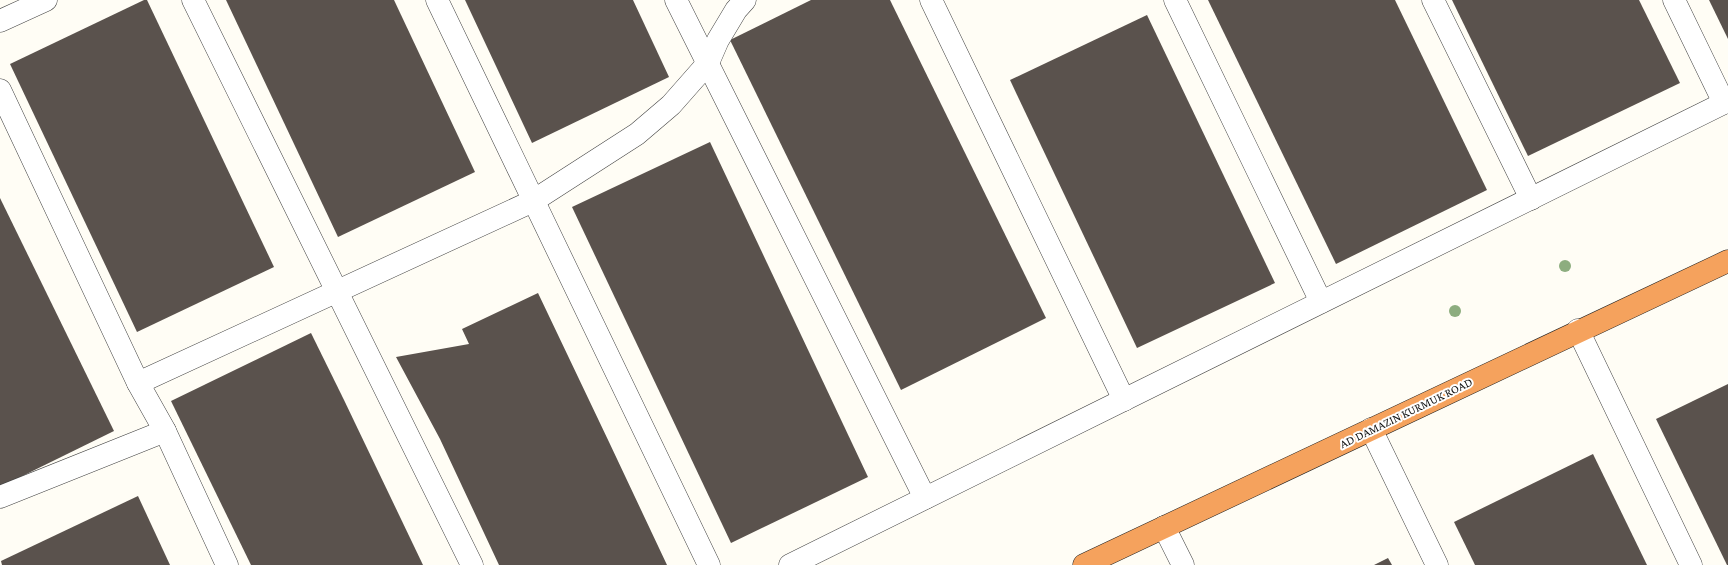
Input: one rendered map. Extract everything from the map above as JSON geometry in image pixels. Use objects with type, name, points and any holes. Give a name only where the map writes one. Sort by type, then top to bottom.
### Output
[{"type":"highway","name":"AD DAMAZIN KURMUK ROAD","points":[[1084,565],[1578,330],[1728,261]]},
{"type":"street","points":[[0,21],[46,0]]},
{"type":"street","points":[[193,0],[472,565]]},
{"type":"street","points":[[438,0],[533,201],[710,565]]},
{"type":"street","points":[[676,0],[925,498]]},
{"type":"street","points":[[138,383],[533,201],[637,134],[671,105],[708,63],[718,40],[736,10],[745,0]]},
{"type":"street","points":[[931,0],[1124,400]]},
{"type":"street","points":[[1175,0],[1322,302]]},
{"type":"street","points":[[1433,0],[1531,199]]},
{"type":"street","points":[[790,565],[1726,102],[1674,0]]},
{"type":"street","points":[[0,90],[138,383],[165,431],[227,565]]},
{"type":"street","points":[[1578,330],[1691,565]]},
{"type":"street","points":[[1371,429],[1437,565]]},
{"type":"street","points":[[0,497],[165,431]]},
{"type":"street","points":[[1164,527],[1183,565]]},
{"type":"building","points":[[144,0],[147,0],[274,267],[137,332],[10,64]]},
{"type":"building","points":[[226,0],[394,0],[475,172],[338,237]]},
{"type":"building","points":[[465,0],[633,0],[669,77],[532,143]]},
{"type":"building","points":[[811,0],[890,0],[1046,318],[901,390],[730,40]]},
{"type":"building","points":[[1208,0],[1395,0],[1487,190],[1336,264]]},
{"type":"building","points":[[1452,0],[1639,0],[1680,83],[1528,156]]},
{"type":"building","points":[[1709,0],[1728,0],[1728,39]]},
{"type":"building","points":[[1147,15],[1275,283],[1137,348],[1010,80]]},
{"type":"building","points":[[710,142],[868,477],[731,543],[572,207]]},
{"type":"building","points":[[0,198],[114,431],[0,487]]},
{"type":"building","points":[[538,293],[667,565],[499,565],[440,439],[396,357],[469,344],[462,329]]},
{"type":"building","points":[[311,333],[423,565],[251,565],[171,401]]},
{"type":"building","points":[[1728,384],[1728,565],[1727,565],[1656,419]]},
{"type":"building","points":[[1593,454],[1647,565],[1475,565],[1454,522]]},
{"type":"building","points":[[138,496],[170,565],[2,565],[1,561]]},
{"type":"building","points":[[1388,558],[1392,565],[1374,565]]}]
